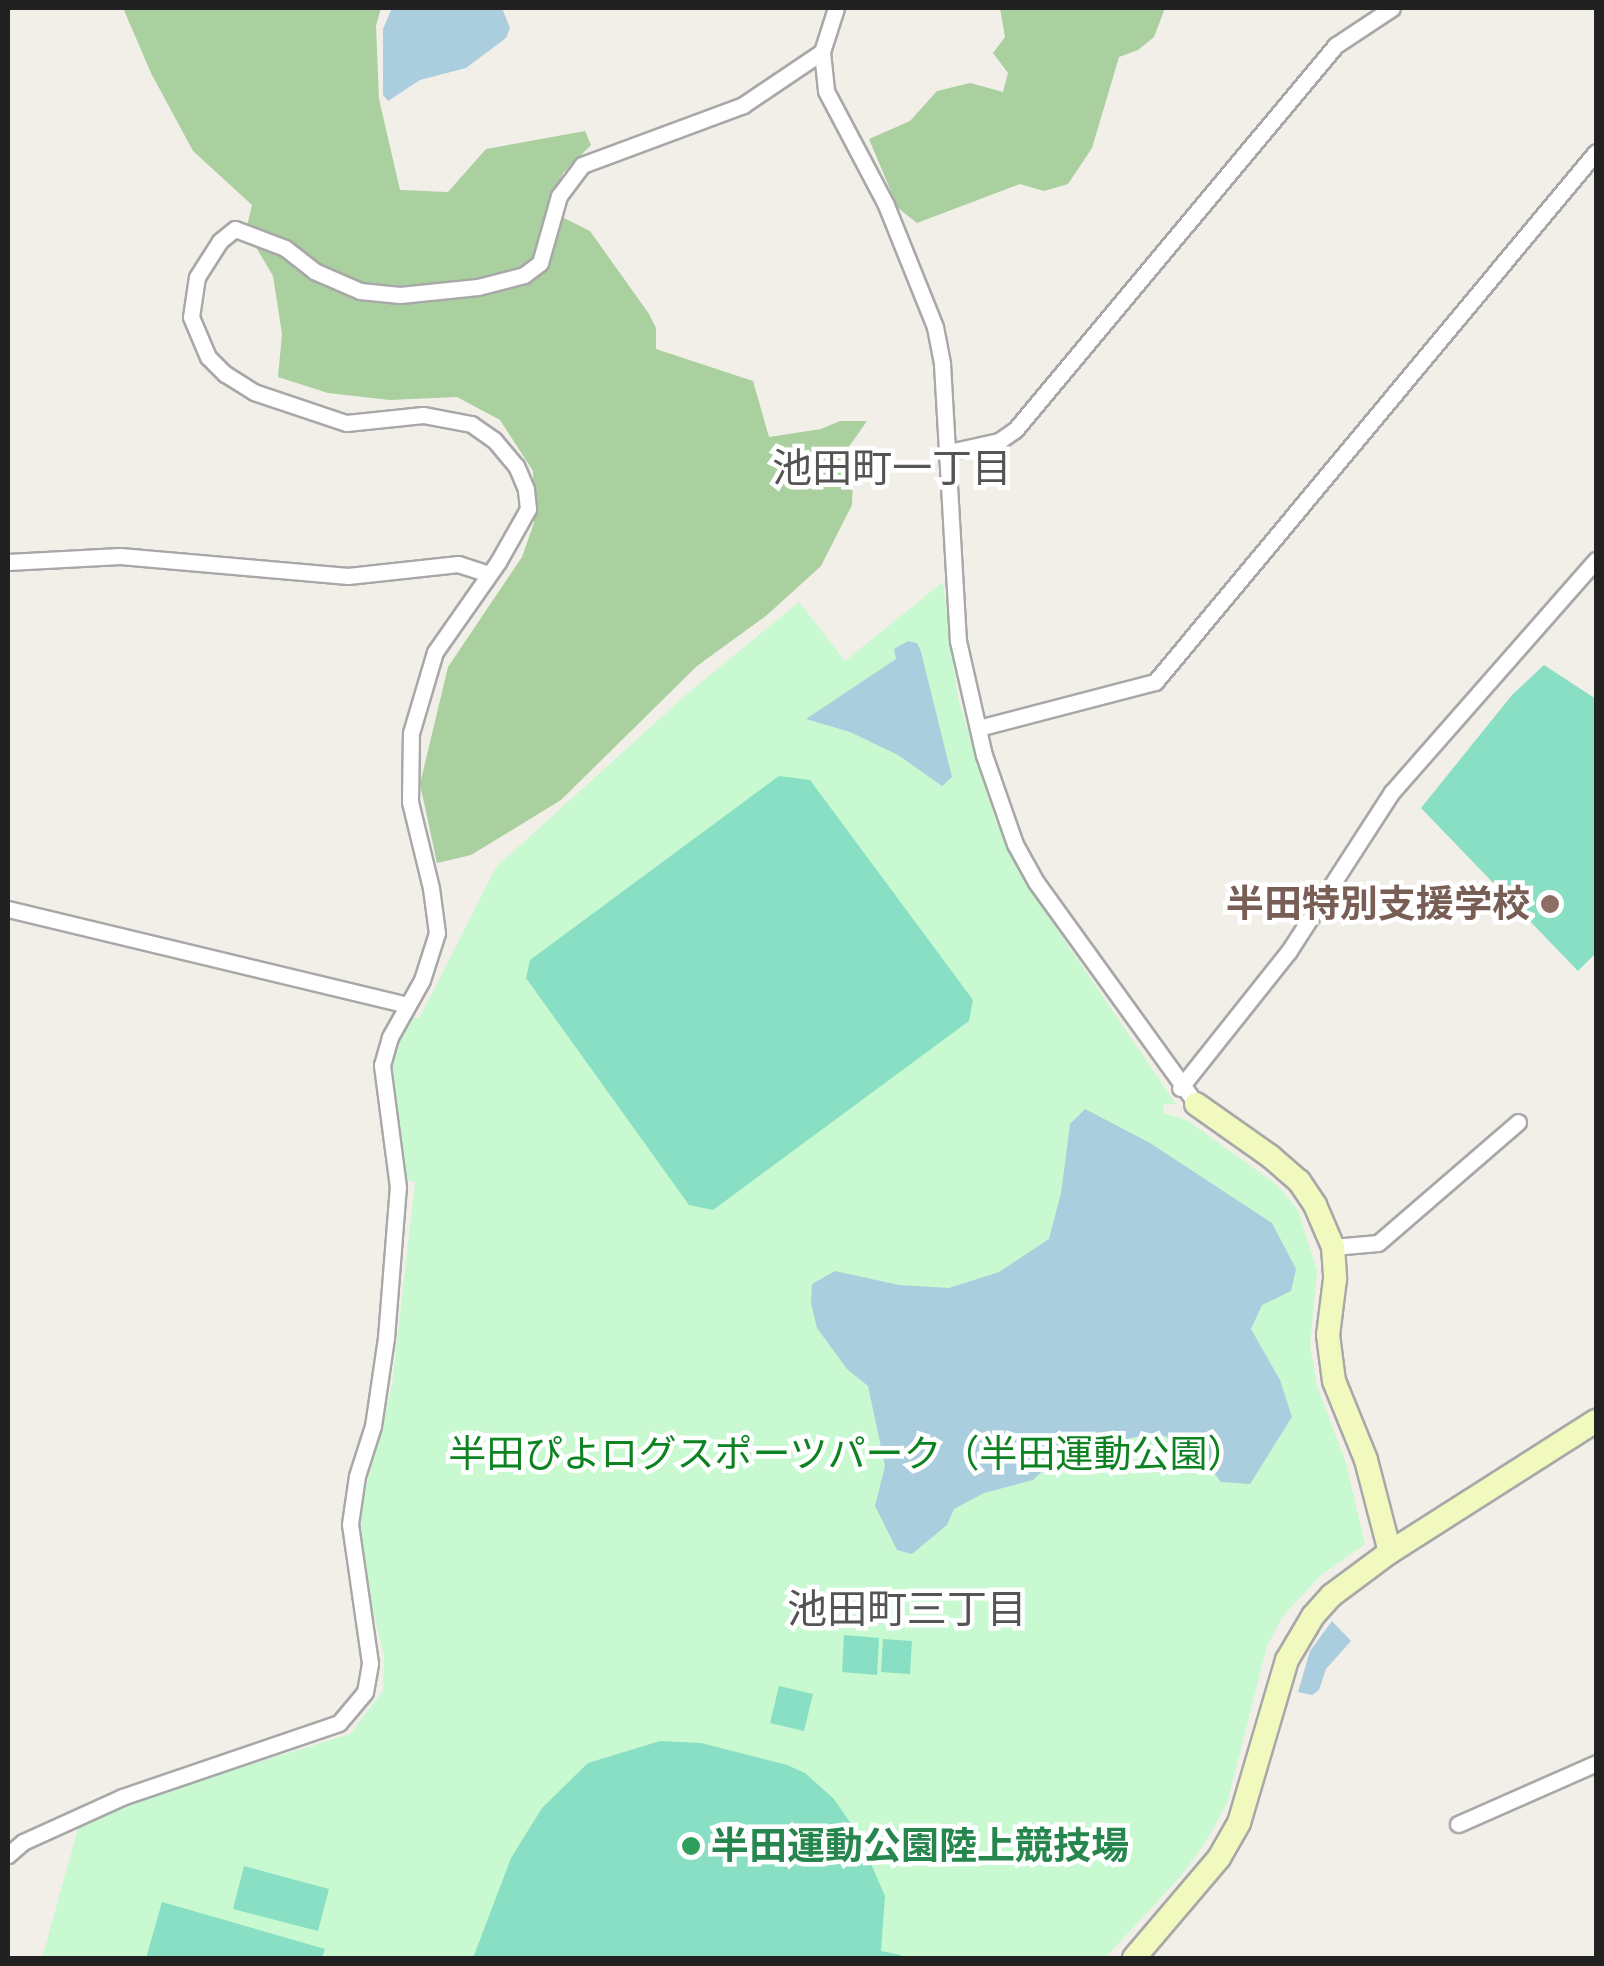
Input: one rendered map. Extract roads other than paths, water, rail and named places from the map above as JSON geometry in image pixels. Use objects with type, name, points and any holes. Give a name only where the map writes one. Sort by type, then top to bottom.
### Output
[{"type":"street","points":[[836,8],[822,52],[826,91],[886,206],[935,327],[948,452],[958,641],[978,728],[1006,820],[1036,882],[1188,1096],[1298,1182],[1315,1205],[1333,1248],[1329,1358],[1366,1460],[1390,1552]]},
{"type":"street","points":[[948,452],[999,441],[1015,430],[1336,45],[1392,8]]},
{"type":"street","points":[[8,1854],[23,1842],[122,1797],[330,1727],[348,1717],[366,1692],[370,1663],[351,1550],[350,1510],[373,1426],[398,1187],[397,1148],[382,1064],[422,980],[438,921],[410,802],[408,750],[414,715],[435,652],[520,528],[528,509],[526,488],[507,452],[481,430],[458,420],[423,415],[346,423],[254,392],[225,374],[208,357],[190,318],[197,278],[214,251],[235,229],[285,248],[340,286],[380,294],[478,287],[524,275],[540,263],[559,196],[582,165],[732,110],[822,52]]},
{"type":"street","points":[[978,728],[1155,682],[1596,152]]},
{"type":"street","points":[[8,562],[120,556],[348,576],[458,564],[488,574]]},
{"type":"street","points":[[1188,1096],[1392,792],[1596,560]]},
{"type":"street","points":[[8,909],[407,1005]]},
{"type":"street","points":[[1333,1248],[1378,1243],[1518,1122]]},
{"type":"street","points":[[1134,1958],[1219,1858],[1239,1823],[1287,1660],[1313,1616],[1332,1594],[1390,1552],[1596,1421]]},
{"type":"street","points":[[1458,1824],[1596,1764]]},
{"type":"water","points":[[392,8],[502,8],[510,28],[506,38],[466,68],[420,80],[388,101],[383,95],[383,29]]},
{"type":"water","points":[[908,641],[917,643],[921,652],[952,777],[942,786],[898,755],[850,732],[806,719],[896,659],[894,649]]},
{"type":"water","points":[[1085,1109],[1150,1143],[1272,1223],[1296,1269],[1291,1291],[1262,1305],[1251,1329],[1280,1380],[1292,1417],[1250,1484],[1221,1482],[1197,1450],[1157,1433],[1064,1451],[1033,1480],[984,1493],[954,1509],[947,1525],[912,1554],[897,1550],[875,1506],[885,1466],[868,1386],[847,1369],[817,1328],[811,1303],[812,1284],[835,1271],[899,1285],[949,1288],[999,1272],[1049,1239],[1061,1193],[1070,1124]]},
{"type":"water","points":[[1332,1621],[1351,1641],[1326,1669],[1319,1690],[1312,1695],[1298,1692],[1310,1651]]},
{"type":"place","name":"半田特別支援学校","points":[[1550,904]]},
{"type":"place","name":"半田運動公園陸上競技場","points":[[691,1846]]},
{"type":"district","name":"池田町一丁目","points":[[892,468]]},
{"type":"district","name":"池田町三丁目","points":[[907,1609]]},
{"type":"park label","name":"半田ぴよログスポーツパーク（半田運動公園）","points":[[847,1454]]}]
